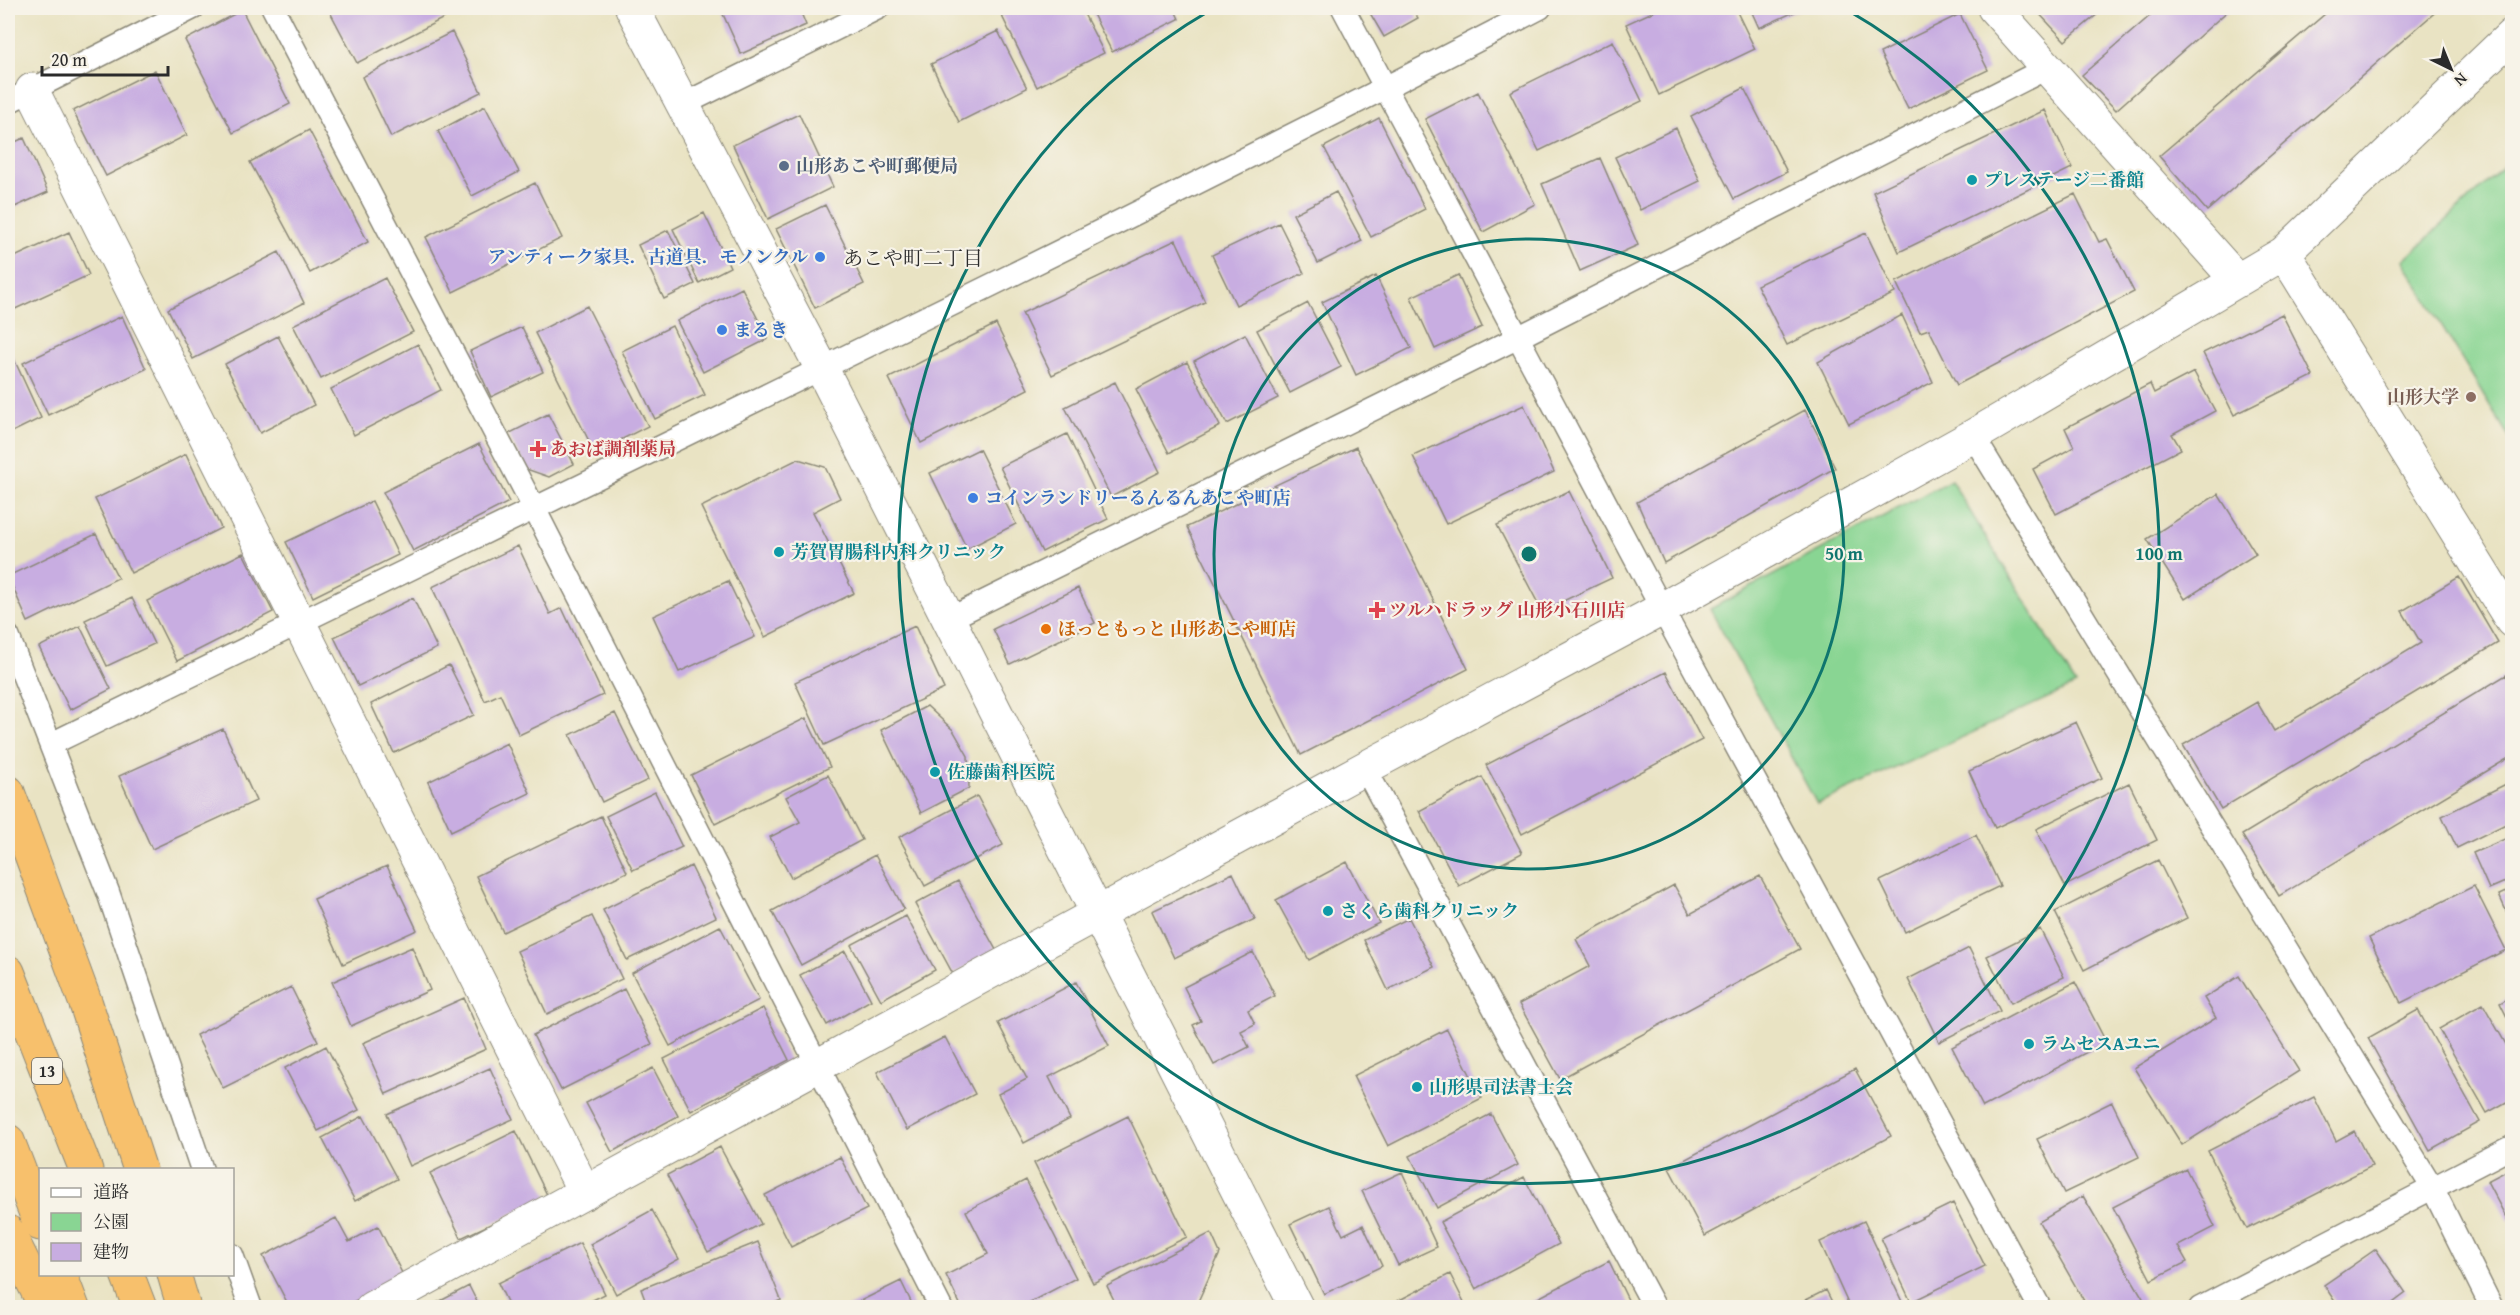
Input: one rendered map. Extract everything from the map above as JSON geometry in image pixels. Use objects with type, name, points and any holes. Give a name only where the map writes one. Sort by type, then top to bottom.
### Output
[{"type":"highway","points":[[8,792],[86,1004],[139,1168]]},
{"type":"highway","name":"13","points":[[8,972],[85,1168]]},
{"type":"highway","points":[[8,1141],[39,1221]]},
{"type":"highway","points":[[8,1232],[46,1308]]},
{"type":"highway","points":[[60,1276],[74,1308]]},
{"type":"highway","points":[[127,1276],[140,1308]]},
{"type":"highway","points":[[174,1276],[184,1308]]},
{"type":"street","points":[[632,8],[821,367],[1298,1308]]},
{"type":"street","points":[[1994,8],[2236,279]]},
{"type":"street","points":[[372,1308],[817,1064],[1662,609],[1973,436],[2236,279],[2284,253],[2512,35]]},
{"type":"street","points":[[20,96],[299,622],[585,1193]]},
{"type":"street","points":[[2284,253],[2512,621]]},
{"type":"lane","points":[[20,96],[192,8]]},
{"type":"lane","points":[[273,8],[534,508],[941,1308]]},
{"type":"lane","points":[[682,105],[878,8]]},
{"type":"lane","points":[[1343,8],[1662,609],[2040,1308]]},
{"type":"lane","points":[[51,744],[1386,88],[1540,8]]},
{"type":"lane","points":[[949,619],[1517,338],[2047,68]]},
{"type":"lane","points":[[1973,436],[2432,1187],[2492,1308]]},
{"type":"lane","points":[[8,636],[108,892],[201,1168]]},
{"type":"lane","points":[[1365,768],[1655,1308]]},
{"type":"lane","points":[[2200,1308],[2432,1187],[2512,1148]]},
{"type":"lane","points":[[234,1261],[251,1308]]},
{"type":"green space","points":[[2512,159],[2512,442],[2403,261]]},
{"type":"green space","points":[[1951,480],[2076,685],[1817,804],[1710,609]]},
{"type":"building","points":[[328,8],[438,8],[444,18],[357,63]]},
{"type":"building","points":[[730,8],[799,8],[806,25],[741,54],[722,12]]},
{"type":"building","points":[[998,8],[1081,8],[1104,53],[1037,87]]},
{"type":"building","points":[[1090,8],[1174,8],[1179,19],[1112,52]]},
{"type":"building","points":[[1367,8],[1412,8],[1418,18],[1384,37]]},
{"type":"building","points":[[1661,8],[1735,8],[1755,49],[1659,95],[1626,24]]},
{"type":"building","points":[[1750,8],[1803,8],[1759,28]]},
{"type":"building","points":[[2034,8],[2105,8],[2065,41]]},
{"type":"building","points":[[2159,8],[2231,8],[2116,110],[2082,75]]},
{"type":"building","points":[[2332,8],[2440,8],[2207,211],[2159,156]]},
{"type":"building","points":[[242,10],[290,104],[233,133],[185,40]]},
{"type":"building","points":[[1960,14],[1988,70],[1908,109],[1880,53]]},
{"type":"building","points":[[998,31],[1027,88],[959,122],[931,64]]},
{"type":"building","points":[[452,32],[481,92],[391,137],[362,77]]},
{"type":"building","points":[[1613,41],[1642,101],[1539,151],[1510,92]]},
{"type":"building","points":[[155,70],[187,135],[106,176],[73,111]]},
{"type":"building","points":[[1744,88],[1787,172],[1734,199],[1691,116]]},
{"type":"building","points":[[1478,92],[1535,204],[1483,232],[1425,119]]},
{"type":"building","points":[[485,106],[519,172],[472,196],[438,131]]},
{"type":"building","name":"プレステージ二番館","points":[[2045,110],[2072,168],[1899,252],[1873,192]]},
{"type":"building","points":[[799,114],[833,187],[768,219],[733,145]]},
{"type":"building","points":[[1379,118],[1425,209],[1371,237],[1324,147]]},
{"type":"building","points":[[1676,128],[1700,181],[1640,210],[1615,157]]},
{"type":"building","points":[[309,130],[368,242],[310,273],[250,162]]},
{"type":"building","points":[[24,138],[48,192],[8,210],[8,145]]},
{"type":"building","points":[[1600,158],[1638,245],[1580,271],[1542,184]]},
{"type":"building","points":[[535,183],[562,238],[453,292],[426,237]]},
{"type":"building","points":[[1336,192],[1362,241],[1318,263],[1293,214]]},
{"type":"building","points":[[2075,194],[2099,242],[2107,239],[2134,292],[1957,385],[1929,329],[1920,332],[1896,282]]},
{"type":"building","name":"アンティーク家具．古道具．モノンクル","points":[[825,205],[864,284],[815,308],[776,229]]},
{"type":"building","points":[[704,213],[730,267],[699,283],[673,229]]},
{"type":"building","points":[[1279,223],[1304,273],[1236,305],[1212,255]]},
{"type":"building","points":[[668,230],[695,284],[664,299],[638,245]]},
{"type":"building","points":[[69,232],[89,275],[13,310],[8,299],[8,260]]},
{"type":"building","points":[[1866,233],[1895,293],[1787,345],[1757,285]]},
{"type":"building","points":[[1176,240],[1205,302],[1052,375],[1022,313]]},
{"type":"building","points":[[279,252],[304,303],[193,359],[168,309]]},
{"type":"building","points":[[1458,275],[1482,327],[1435,349],[1411,297]]},
{"type":"building","points":[[1376,276],[1411,348],[1356,375],[1322,302]]},
{"type":"building","points":[[385,278],[413,332],[321,379],[293,325]]},
{"type":"building","name":"まるき","points":[[742,288],[768,339],[703,372],[677,321]]},
{"type":"building","points":[[1308,303],[1341,367],[1290,393],[1257,330]]},
{"type":"building","points":[[587,306],[648,426],[595,453],[535,333]]},
{"type":"building","points":[[2282,314],[2313,376],[2234,415],[2203,353]]},
{"type":"building","points":[[1902,315],[1933,382],[1849,424],[1818,362]]},
{"type":"building","points":[[122,316],[146,369],[48,415],[23,363]]},
{"type":"building","points":[[996,324],[1028,389],[921,443],[889,378]]},
{"type":"building","points":[[672,326],[705,395],[655,419],[622,351]]},
{"type":"building","points":[[522,327],[543,372],[491,397],[470,351]]},
{"type":"building","points":[[1245,334],[1278,398],[1227,424],[1194,361]]},
{"type":"building","points":[[278,336],[314,405],[260,433],[225,364]]},
{"type":"building","points":[[418,344],[441,390],[354,435],[331,389]]},
{"type":"building","points":[[8,346],[41,418],[8,434]]},
{"type":"building","points":[[1187,362],[1220,426],[1169,453],[1136,389]]},
{"type":"building","points":[[2194,372],[2215,411],[2172,434],[2181,449],[2056,514],[2033,469],[2074,447],[2065,428],[2150,384],[2154,393]]},
{"type":"building","points":[[1115,382],[1160,472],[1111,497],[1065,407]]},
{"type":"building","points":[[1524,405],[1554,472],[1446,524],[1413,456]]},
{"type":"building","points":[[1805,410],[1835,468],[1664,563],[1637,502]]},
{"type":"building","points":[[548,414],[574,464],[549,477],[526,469],[508,434]]},
{"type":"building","points":[[1067,434],[1108,519],[1042,552],[1000,467]]},
{"type":"building","points":[[479,444],[509,502],[413,551],[383,492]]},
{"type":"building","points":[[1356,447],[1468,669],[1301,755],[1187,527]]},
{"type":"building","name":"コインランドリーるんるんあこや町店","points":[[979,449],[1016,524],[967,549],[930,473]]},
{"type":"building","points":[[186,454],[221,528],[131,573],[95,499]]},
{"type":"building","name":"芳賀胃腸科内科クリニック","points":[[798,459],[825,467],[840,498],[813,512],[854,593],[765,637],[701,507]]},
{"type":"building","points":[[1569,491],[1612,578],[1542,611],[1497,525]]},
{"type":"building","points":[[2218,494],[2256,554],[2185,599],[2147,539]]},
{"type":"building","points":[[372,501],[398,555],[313,597],[286,542]]},
{"type":"building","points":[[96,534],[118,578],[28,622],[8,576]]},
{"type":"building","points":[[518,546],[550,614],[562,608],[603,695],[519,735],[500,694],[485,701],[432,587]]},
{"type":"building","points":[[243,553],[273,612],[177,661],[147,601]]},
{"type":"building","points":[[2459,577],[2498,643],[2221,809],[2183,745],[2257,702],[2274,731],[2421,643],[2402,611]]},
{"type":"building","points":[[728,581],[755,637],[679,672],[653,616]]},
{"type":"building","points":[[1078,588],[1095,623],[1010,664],[993,629]]},
{"type":"building","points":[[132,598],[154,644],[107,666],[85,620]]},
{"type":"building","points":[[413,598],[437,648],[358,686],[334,637]]},
{"type":"building","points":[[80,626],[111,689],[70,710],[39,647]]},
{"type":"building","points":[[915,626],[944,689],[824,745],[795,682]]},
{"type":"building","points":[[449,665],[474,715],[394,753],[371,704]]},
{"type":"building","points":[[1666,672],[1702,740],[1522,834],[1486,765]]},
{"type":"building","points":[[2506,675],[2512,686],[2512,756],[2279,896],[2242,835]]},
{"type":"building","name":"佐藤歯科医院","points":[[927,706],[953,730],[968,756],[969,788],[921,813],[881,730]]},
{"type":"building","points":[[615,713],[648,780],[602,802],[570,735]]},
{"type":"building","points":[[806,718],[830,767],[715,824],[691,775]]},
{"type":"building","points":[[2076,722],[2102,778],[1995,828],[1969,771]]},
{"type":"building","points":[[223,729],[256,801],[152,849],[119,776]]},
{"type":"building","points":[[507,743],[530,793],[451,831],[428,782]]},
{"type":"building","points":[[828,775],[862,840],[791,878],[770,837],[800,822],[786,797]]},
{"type":"building","points":[[1482,777],[1522,853],[1459,886],[1419,811]]},
{"type":"building","points":[[2512,781],[2512,821],[2457,848],[2442,816]]},
{"type":"building","points":[[2129,783],[2157,840],[2065,886],[2036,829]]},
{"type":"building","points":[[655,792],[682,847],[633,870],[606,816]]},
{"type":"building","points":[[977,796],[1003,845],[925,886],[899,837]]},
{"type":"building","points":[[601,816],[627,872],[503,932],[476,876]]},
{"type":"building","points":[[1976,835],[2000,886],[1905,932],[1880,881]]},
{"type":"building","points":[[2512,836],[2512,879],[2489,889],[2473,853]]},
{"type":"building","points":[[875,855],[904,909],[801,965],[772,911]]},
{"type":"building","points":[[2158,860],[2187,918],[2084,970],[2055,912]]},
{"type":"building","name":"さくら歯科クリニック","points":[[1347,862],[1379,923],[1309,960],[1276,900]]},
{"type":"building","points":[[387,866],[417,930],[343,964],[314,899]]},
{"type":"building","points":[[691,866],[716,917],[627,960],[603,910]]},
{"type":"building","points":[[1233,873],[1255,919],[1174,958],[1152,911]]},
{"type":"building","points":[[1760,876],[1800,949],[1560,1079],[1519,1004],[1590,966],[1576,939],[1674,885],[1690,914]]},
{"type":"building","points":[[958,881],[996,950],[953,974],[915,904]]},
{"type":"building","points":[[2474,886],[2506,950],[2401,1003],[2369,938]]},
{"type":"building","points":[[2512,889],[2512,924],[2499,895]]},
{"type":"building","points":[[592,916],[622,979],[547,1014],[517,951]]},
{"type":"building","points":[[906,916],[935,970],[881,1000],[851,945]]},
{"type":"building","points":[[1409,918],[1434,967],[1388,990],[1364,940]]},
{"type":"building","points":[[720,926],[759,1000],[670,1046],[632,973]]},
{"type":"building","points":[[2040,929],[2064,977],[2011,1003],[1987,956]]},
{"type":"building","points":[[412,947],[430,990],[351,1026],[332,982]]},
{"type":"building","points":[[1969,948],[2000,1011],[1939,1042],[1908,979]]},
{"type":"building","points":[[845,951],[871,1000],[827,1025],[800,975]]},
{"type":"building","points":[[1253,952],[1275,996],[1248,1010],[1255,1024],[1241,1031],[1249,1047],[1214,1065],[1193,1025],[1201,1021],[1184,987]]},
{"type":"building","points":[[2239,976],[2299,1071],[2182,1145],[2134,1068],[2216,1018],[2204,998]]},
{"type":"building","points":[[1076,982],[1109,1046],[1049,1077],[1070,1119],[1024,1143],[998,1094],[1027,1079],[998,1023]]},
{"type":"building","name":"ラムセスAユニ","points":[[2075,982],[2106,1042],[1983,1107],[1952,1047]]},
{"type":"building","points":[[291,987],[318,1041],[223,1088],[196,1035]]},
{"type":"building","points":[[624,989],[652,1044],[561,1090],[533,1035]]},
{"type":"building","points":[[2512,996],[2512,1027],[2500,1003]]},
{"type":"building","points":[[464,998],[486,1049],[386,1094],[363,1043]]},
{"type":"building","points":[[2483,1004],[2512,1055],[2512,1099],[2487,1113],[2439,1029]]},
{"type":"building","points":[[763,1008],[789,1060],[691,1111],[664,1059]]},
{"type":"building","points":[[2418,1010],[2480,1122],[2430,1150],[2368,1038]]},
{"type":"building","name":"山形県司法書士会","points":[[1447,1029],[1482,1098],[1388,1146],[1353,1076]]},
{"type":"building","points":[[945,1037],[975,1094],[907,1130],[877,1072]]},
{"type":"building","points":[[326,1046],[359,1110],[318,1131],[285,1068]]},
{"type":"building","points":[[490,1068],[513,1119],[410,1166],[387,1114]]},
{"type":"building","points":[[653,1068],[678,1116],[612,1152],[586,1103]]},
{"type":"building","points":[[1855,1069],[1891,1136],[1705,1236],[1669,1168]]},
{"type":"building","points":[[2314,1097],[2336,1141],[2354,1131],[2372,1166],[2247,1229],[2208,1151]]},
{"type":"building","points":[[2112,1102],[2139,1157],[2064,1193],[2037,1139]]},
{"type":"building","points":[[1491,1114],[1518,1165],[1437,1208],[1410,1156]]},
{"type":"building","points":[[363,1116],[397,1179],[355,1201],[322,1138]]},
{"type":"building","points":[[1128,1116],[1187,1237],[1093,1283],[1034,1163]]},
{"type":"building","points":[[516,1131],[548,1197],[461,1238],[430,1173]]},
{"type":"building","points":[[720,1147],[761,1224],[708,1252],[667,1175]]},
{"type":"building","points":[[840,1157],[867,1209],[791,1247],[765,1195]]},
{"type":"building","points":[[2512,1168],[2512,1218],[2508,1221],[2487,1181]]},
{"type":"building","points":[[2186,1169],[2215,1227],[2178,1246],[2187,1262],[2151,1280],[2113,1207]]},
{"type":"building","points":[[1402,1172],[1437,1247],[1398,1265],[1362,1191]]},
{"type":"building","points":[[1524,1177],[1559,1244],[1476,1289],[1440,1222]]},
{"type":"building","points":[[1026,1180],[1076,1278],[1019,1308],[962,1308],[946,1275],[988,1254],[966,1211]]},
{"type":"building","points":[[2083,1196],[2144,1300],[2132,1308],[2088,1308],[2039,1222]]},
{"type":"building","points":[[1953,1203],[1985,1266],[1911,1302],[1881,1238]]},
{"type":"building","points":[[1329,1206],[1343,1235],[1363,1225],[1382,1266],[1324,1294],[1290,1224]]},
{"type":"building","points":[[652,1210],[679,1259],[616,1294],[590,1244]]},
{"type":"building","points":[[336,1218],[349,1242],[378,1226],[403,1275],[342,1308],[290,1308],[263,1256]]},
{"type":"building","points":[[1864,1221],[1904,1306],[1900,1308],[1850,1308],[1820,1242]]},
{"type":"building","points":[[1211,1233],[1220,1253],[1195,1308],[1118,1308],[1107,1286]]},
{"type":"building","points":[[758,1242],[781,1300],[764,1308],[648,1308],[641,1289]]},
{"type":"building","points":[[580,1243],[605,1294],[577,1308],[510,1308],[498,1283]]},
{"type":"building","points":[[2376,1249],[2406,1293],[2386,1308],[2339,1308],[2324,1285]]},
{"type":"building","points":[[1609,1261],[1632,1308],[1519,1308]]},
{"type":"building","points":[[1450,1274],[1467,1308],[1384,1308]]},
{"type":"building","points":[[901,1281],[914,1308],[846,1308]]},
{"type":"building","points":[[469,1286],[480,1308],[427,1308]]},
{"type":"building","points":[[1826,1290],[1835,1308],[1790,1308]]},
{"type":"place","name":"山形あこや町郵便局","points":[[784,166]]},
{"type":"place","name":"プレステージ二番館","points":[[1972,180]]},
{"type":"place","name":"アンティーク家具．古道具．モノンクル","points":[[820,257]]},
{"type":"place","name":"まるき","points":[[722,330]]},
{"type":"place","name":"山形大学","points":[[2471,397]]},
{"type":"place","name":"あおば調剤薬局","points":[[538,449]]},
{"type":"place","name":"コインランドリーるんるんあこや町店","points":[[973,498]]},
{"type":"place","name":"芳賀胃腸科内科クリニック","points":[[779,552]]},
{"type":"place","name":"ツルハドラッグ 山形小石川店","points":[[1377,610]]},
{"type":"place","name":"ほっともっと 山形あこや町店","points":[[1046,629]]},
{"type":"place","name":"佐藤歯科医院","points":[[935,772]]},
{"type":"place","name":"さくら歯科クリニック","points":[[1328,911]]},
{"type":"place","name":"ラムセスAユニ","points":[[2029,1044]]},
{"type":"place","name":"山形県司法書士会","points":[[1417,1087]]},
{"type":"district","name":"あこや町二丁目","points":[[913,258]]}]
